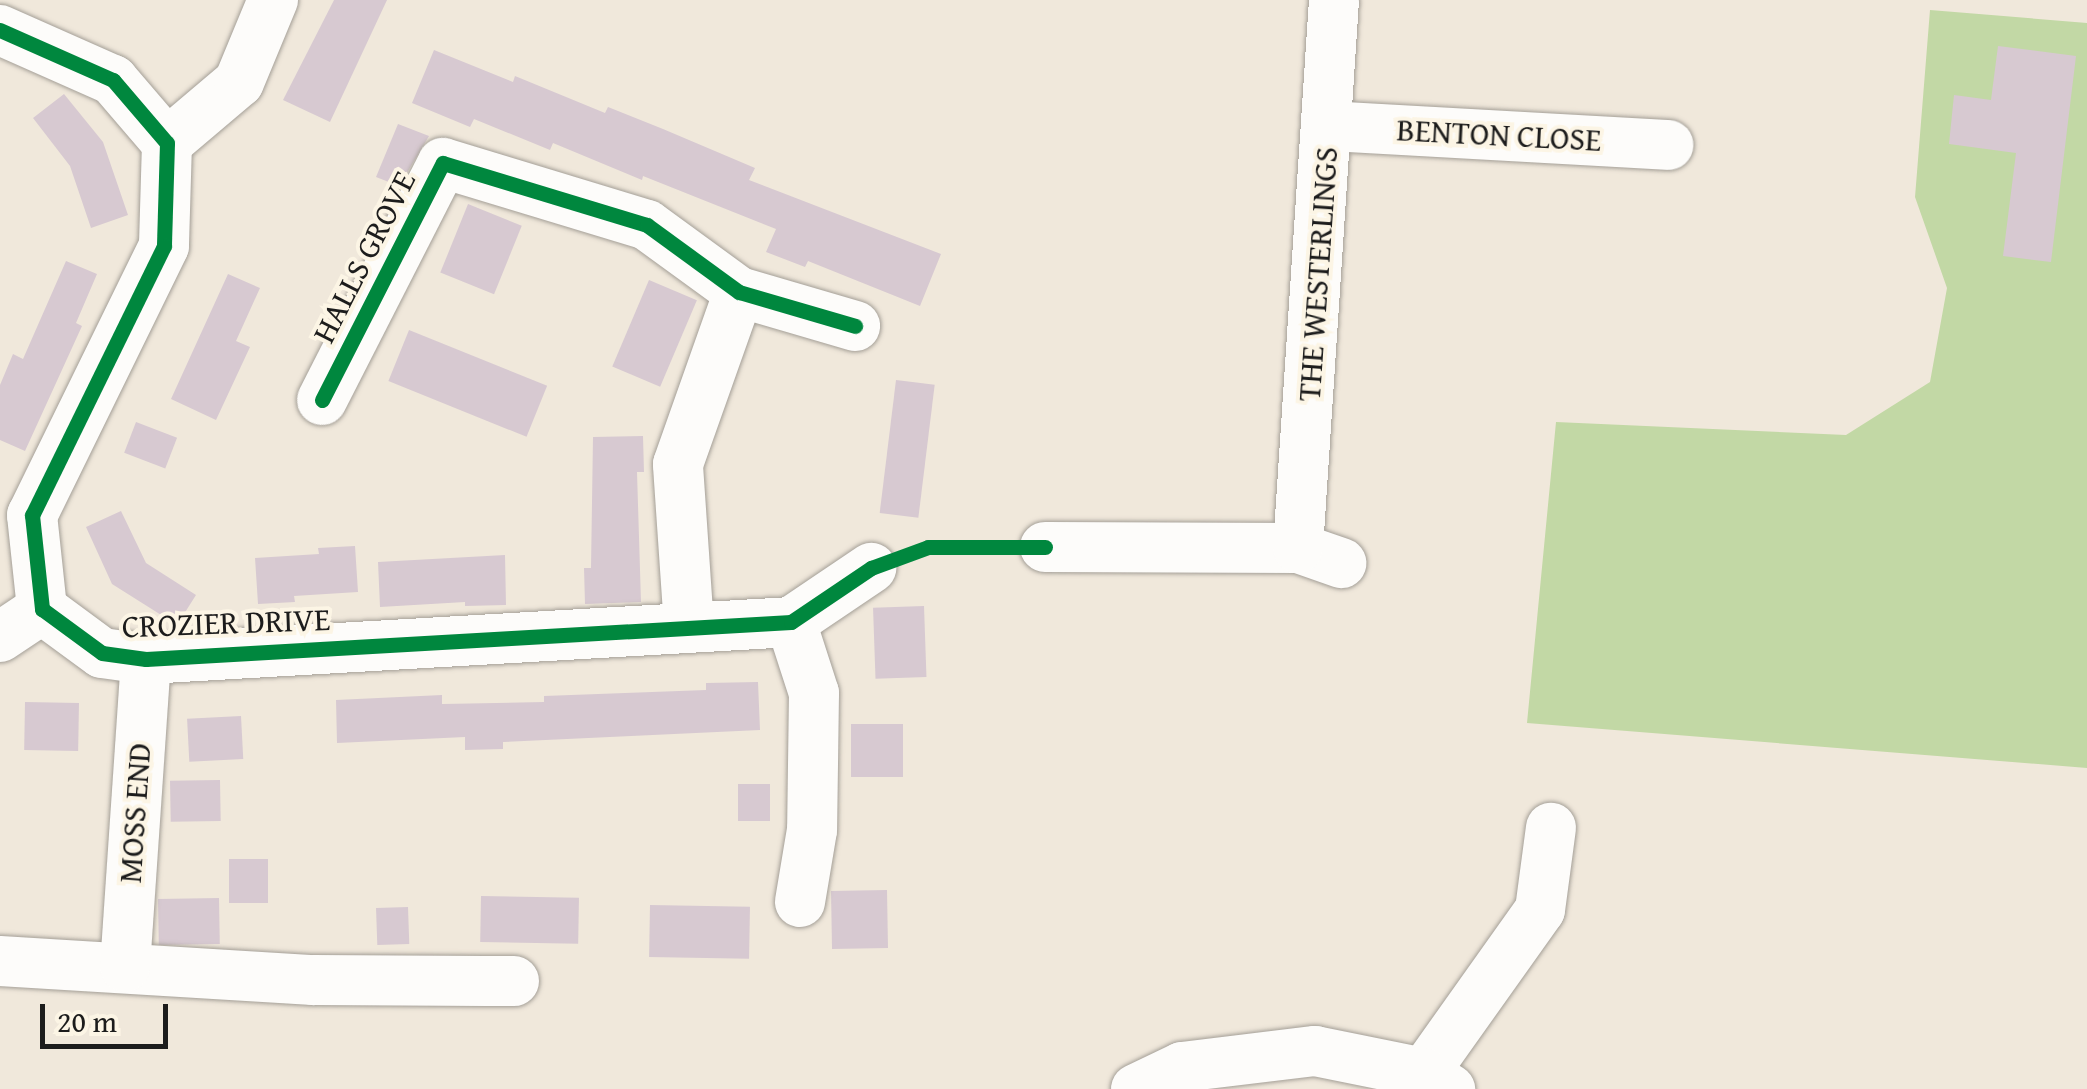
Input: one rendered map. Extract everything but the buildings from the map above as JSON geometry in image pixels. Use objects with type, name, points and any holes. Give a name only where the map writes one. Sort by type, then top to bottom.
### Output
[{"type":"street","points":[[167,143],[239,82],[273,0]]},
{"type":"street","name":"THE WESTERLINGS","points":[[1045,547],[1320,556],[1334,0]]},
{"type":"street","points":[[0,30],[113,80],[167,143],[164,246],[32,515],[42,608],[0,637]]},
{"type":"street","name":"BENTON CLOSE","points":[[1329,126],[1668,145]]},
{"type":"street","name":"HALLS GROVE","points":[[322,400],[443,163],[647,225],[739,292],[854,326]]},
{"type":"street","points":[[688,627],[678,464],[739,292]]},
{"type":"street","points":[[800,902],[812,830],[814,694],[791,622],[871,568]]},
{"type":"street","name":"CROZIER DRIVE","points":[[42,608],[102,653],[146,658],[791,622]]},
{"type":"street","name":"MOSS END","points":[[125,967],[146,658]]},
{"type":"street","points":[[1136,1089],[1182,1067],[1315,1051],[1437,1081],[1540,910],[1551,828]]},
{"type":"street","points":[[0,961],[313,980],[514,980]]},
{"type":"green space","points":[[1930,10],[2087,23],[2087,768],[1527,723],[1556,422],[1846,435],[1930,382],[1947,288],[1915,197]]},
{"type":"cycle path","points":[[0,30],[113,80],[167,143],[164,246],[32,515],[42,609],[102,653],[146,659],[791,622],[871,568],[928,547],[1045,547]]},
{"type":"cycle path","points":[[322,400],[443,163],[647,225],[739,292],[855,326]]}]
